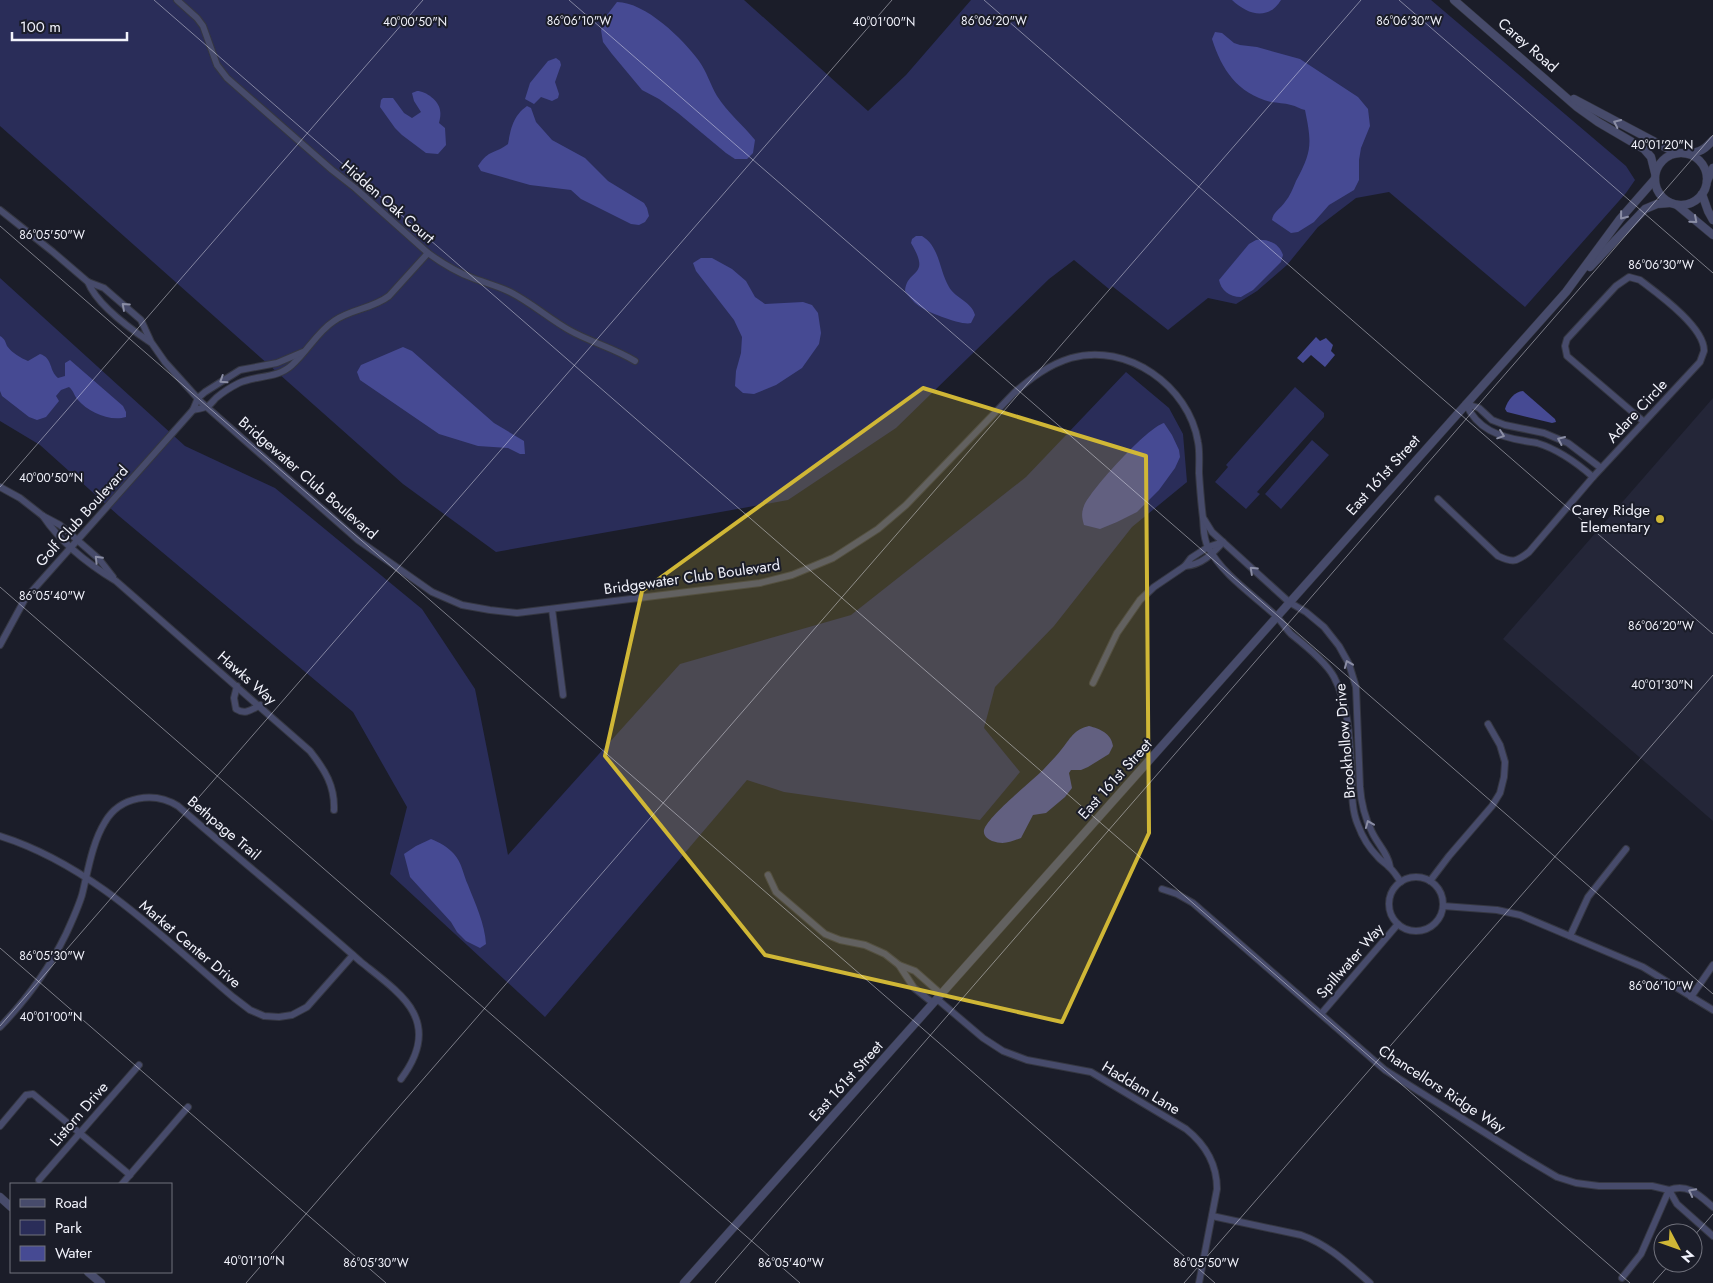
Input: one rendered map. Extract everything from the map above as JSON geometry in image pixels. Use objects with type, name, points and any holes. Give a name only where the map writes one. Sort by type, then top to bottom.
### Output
[{"type":"street","name":"Hidden Oak Court","points":[[178,0],[203,26],[217,65],[227,78],[428,253],[461,273],[493,284],[522,298],[539,312],[571,331],[612,351],[624,354],[635,362]]},
{"type":"street","name":"Carey Road","points":[[1454,0],[1577,107],[1598,122],[1644,149],[1651,158],[1655,176]]},
{"type":"street","name":"Carey Road","points":[[1561,92],[1606,118],[1676,153]]},
{"type":"street","points":[[1713,140],[1704,150],[1696,153],[1676,153],[1663,160],[1655,176],[1659,194],[1713,235]]},
{"type":"street","points":[[1685,153],[1700,161],[1705,168],[1706,186]]},
{"type":"street","points":[[1674,204],[1691,203],[1702,194],[1713,168]]},
{"type":"street","name":"East 161st Street","points":[[1566,292],[1620,219],[1655,176]]},
{"type":"street","points":[[1702,194],[1713,220]]},
{"type":"street","name":"East 161st Street","points":[[684,1283],[1566,292],[1646,209],[1657,204],[1674,204]]},
{"type":"street","name":"Bridgewater Club Boulevard","points":[[0,210],[88,282],[108,291],[141,320],[151,342],[165,362],[198,398],[358,540],[432,592],[462,605],[517,612],[552,609],[760,583],[792,575],[833,558],[878,529],[906,505],[1032,377],[1051,366],[1072,358],[1093,356],[1119,358],[1138,365],[1161,378],[1186,408],[1198,443],[1200,505],[1203,518],[1203,533],[1208,547],[1230,575],[1277,616]]},
{"type":"street","points":[[193,410],[207,407],[230,388],[256,378],[270,376],[296,362],[303,352],[334,320],[351,312],[375,305],[389,296],[428,253]]},
{"type":"street","name":"Adare Circle","points":[[1438,499],[1498,556],[1509,561],[1518,560],[1529,552],[1643,421],[1700,362],[1704,350],[1701,338],[1691,323],[1640,280],[1629,277],[1616,286],[1567,339],[1565,346],[1568,356],[1643,421]]},
{"type":"street","name":"Bridgewater Club Boulevard","points":[[88,282],[94,296],[100,302],[151,342]]},
{"type":"street","points":[[198,398],[222,380],[240,370],[284,360],[303,352]]},
{"type":"street","points":[[255,367],[256,378]]},
{"type":"street","name":"Golf Club Boulevard","points":[[0,645],[25,599],[193,410],[198,398]]},
{"type":"street","points":[[1466,404],[1479,408],[1492,420],[1505,425],[1544,433],[1568,443],[1601,468]]},
{"type":"street","points":[[1466,404],[1472,416],[1486,428],[1509,438],[1536,443],[1576,463],[1593,477]]},
{"type":"street","points":[[0,487],[20,498],[43,516]]},
{"type":"street","name":"Hawks Way","points":[[43,516],[60,525],[78,540],[99,559],[116,581]]},
{"type":"street","name":"Hawks Way","points":[[43,516],[54,531],[71,547],[93,566],[116,581],[298,739],[318,761],[331,785],[335,796],[334,810]]},
{"type":"street","name":"Bridgewater Club Boulevard","points":[[1203,518],[1212,532],[1289,602]]},
{"type":"street","points":[[1093,683],[1117,633],[1133,608],[1154,588],[1185,566],[1191,558],[1208,547],[1223,542]]},
{"type":"street","points":[[1185,566],[1195,565],[1212,554],[1223,542]]},
{"type":"street","name":"Brookhollow Drive","points":[[1289,602],[1306,612],[1324,627],[1339,646],[1349,664],[1356,688],[1362,801],[1369,824],[1388,858],[1390,867]]},
{"type":"street","points":[[552,609],[563,695]]},
{"type":"street","name":"Brookhollow Drive","points":[[1277,616],[1286,629],[1333,674],[1338,685],[1349,732],[1353,810],[1357,824],[1377,857],[1390,867],[1401,882]]},
{"type":"street","points":[[238,686],[234,698],[236,709],[248,712],[260,706]]},
{"type":"street","points":[[1430,882],[1449,856],[1492,806],[1500,793],[1505,762],[1500,744],[1488,724]]},
{"type":"street","name":"Bethpage Trail","points":[[0,1027],[36,986],[55,956],[75,914],[101,830],[110,816],[121,806],[133,800],[147,797],[163,799],[178,806],[404,999],[414,1013],[419,1030],[419,1040],[411,1064],[401,1079]]},
{"type":"street","name":"Market Center Drive","points":[[0,836],[48,854],[117,898],[250,1010],[264,1016],[279,1017],[292,1015],[307,1007],[354,955]]},
{"type":"street","points":[[1570,936],[1588,897],[1626,849]]},
{"type":"street","points":[[768,875],[776,892],[825,934],[872,948],[885,954],[899,965],[915,972],[937,999]]},
{"type":"street","points":[[1419,877],[1430,882],[1440,892],[1443,906],[1438,920],[1426,929],[1411,930],[1398,924],[1390,913],[1389,906],[1392,892],[1401,882],[1412,878],[1419,877]]},
{"type":"street","name":"Chancellors Ridge Way","points":[[1162,889],[1177,894],[1193,903],[1393,1075],[1552,1174],[1590,1185],[1652,1186],[1669,1190],[1677,1187],[1687,1189],[1699,1195],[1713,1207]]},
{"type":"street","points":[[1443,906],[1511,912],[1644,967],[1713,1010]]},
{"type":"street","name":"Spillwater Way","points":[[1321,1014],[1398,924]]},
{"type":"street","points":[[899,965],[914,988],[937,999]]},
{"type":"street","points":[[1691,997],[1713,965]]},
{"type":"street","name":"Haddam Lane","points":[[937,999],[983,1038],[1003,1051],[1027,1060],[1091,1072],[1196,1138],[1205,1149],[1217,1177],[1217,1189],[1199,1283]]},
{"type":"street","name":"Listorn Drive","points":[[39,1180],[139,1065]]},
{"type":"street","points":[[0,1126],[23,1099],[30,1094],[40,1098],[130,1175]]},
{"type":"street","points":[[123,1183],[188,1107]]},
{"type":"street","points":[[1669,1190],[1677,1204],[1713,1236]]},
{"type":"street","points":[[1622,1278],[1641,1254],[1669,1190]]},
{"type":"street","points":[[0,1197],[10,1206]]},
{"type":"street","points":[[1212,1216],[1301,1235],[1311,1239],[1333,1251],[1370,1283]]},
{"type":"street","points":[[89,1273],[101,1283]]},
{"type":"highlighted area","points":[[923,388],[1146,456],[1149,833],[1062,1022],[765,955],[605,756],[642,591]]},
{"type":"shaded area","name":"Carey Ridge Elementary","points":[[1713,398],[1713,821],[1503,639]]},
{"type":"green space","points":[[0,0],[744,0],[868,111],[906,75],[971,0],[1431,0],[1626,166],[1635,180],[1626,193],[1525,307],[1389,192],[1356,198],[1318,227],[1287,265],[1257,291],[1236,304],[1208,298],[1168,330],[1112,286],[1109,289],[1074,260],[1049,279],[896,428],[788,500],[496,552],[403,484],[0,126]]},
{"type":"green space","points":[[0,278],[185,446],[275,488],[422,609],[475,689],[508,855],[680,664],[851,615],[1026,477],[1126,372],[1169,408],[1183,434],[1187,482],[1132,527],[1054,626],[995,687],[984,728],[1020,772],[980,820],[784,792],[747,780],[545,1017],[390,874],[407,807],[353,712],[119,516],[40,445],[0,421]]},
{"type":"green space","points":[[1295,387],[1324,413],[1324,417],[1257,492],[1260,494],[1246,509],[1215,482],[1228,467],[1226,465]]},
{"type":"green space","points":[[1312,440],[1329,455],[1281,509],[1265,494]]},
{"type":"water","points":[[1232,0],[1281,0],[1270,11],[1258,14],[1245,9]]},
{"type":"water","points":[[617,2],[639,8],[651,15],[692,52],[702,65],[721,102],[755,140],[753,153],[747,159],[735,159],[678,113],[659,99],[642,90],[612,54],[603,42],[601,30],[607,15]]},
{"type":"water","points":[[1215,32],[1222,33],[1234,43],[1240,45],[1257,47],[1300,59],[1358,97],[1368,109],[1370,126],[1361,148],[1359,180],[1354,190],[1329,205],[1314,222],[1298,232],[1291,233],[1272,220],[1275,213],[1290,195],[1308,154],[1309,131],[1305,110],[1293,105],[1259,98],[1240,86],[1221,61],[1212,39]]},
{"type":"water","points":[[556,58],[560,61],[561,65],[555,82],[559,94],[558,98],[552,101],[541,97],[534,104],[525,99],[530,83],[548,61]]},
{"type":"water","points":[[417,91],[432,97],[439,107],[439,123],[445,128],[446,145],[438,154],[426,153],[402,135],[380,107],[383,98],[393,98],[404,113],[412,118],[421,112],[414,101],[412,93]]},
{"type":"water","points":[[527,106],[531,108],[536,122],[552,140],[585,158],[608,181],[644,203],[649,216],[645,222],[639,225],[631,224],[581,199],[571,190],[530,185],[481,171],[478,166],[482,160],[508,144],[516,118]]},
{"type":"water","points":[[916,236],[922,236],[932,246],[949,287],[971,307],[975,315],[971,323],[953,321],[929,312],[911,299],[905,291],[910,279],[919,268],[917,254],[911,243],[912,239]]},
{"type":"water","points":[[1256,240],[1269,241],[1279,247],[1283,255],[1281,262],[1253,290],[1241,297],[1229,294],[1224,290],[1219,280],[1249,244]]},
{"type":"water","points":[[701,258],[712,258],[732,269],[746,281],[755,297],[765,304],[803,302],[812,305],[818,313],[821,333],[819,344],[802,368],[776,385],[754,394],[743,393],[735,386],[742,337],[734,320],[696,271],[693,263]]},
{"type":"water","points":[[0,336],[11,351],[25,360],[28,361],[40,354],[47,358],[58,378],[65,376],[65,363],[70,360],[123,406],[126,417],[106,417],[93,412],[78,400],[69,387],[61,390],[56,396],[59,401],[46,417],[37,420],[29,417],[2,396],[0,391]]},
{"type":"water","points":[[1316,337],[1320,341],[1326,338],[1333,345],[1331,351],[1335,355],[1325,367],[1311,355],[1303,363],[1297,358]]},
{"type":"water","points":[[403,347],[412,351],[494,423],[524,441],[525,454],[520,454],[508,448],[478,446],[439,434],[360,380],[357,372],[361,365]]},
{"type":"water","points":[[1520,391],[1523,391],[1555,419],[1556,422],[1552,423],[1507,412],[1505,409],[1509,400]]},
{"type":"water","points":[[1164,423],[1172,435],[1180,457],[1175,468],[1159,490],[1137,512],[1117,522],[1100,529],[1084,525],[1083,509],[1097,486],[1146,435]]},
{"type":"water","points":[[1089,726],[1101,730],[1110,738],[1113,746],[1109,754],[1081,770],[1071,770],[1069,773],[1072,788],[1065,797],[1046,813],[1033,815],[1021,838],[1004,843],[987,838],[984,830],[993,816],[1043,770],[1073,735],[1080,729]]},
{"type":"water","points":[[431,839],[449,849],[457,857],[461,865],[484,929],[486,944],[480,948],[466,941],[457,932],[451,922],[410,877],[404,854]]},
{"type":"place","name":"Carey Ridge Elementary","points":[[1660,519]]}]
